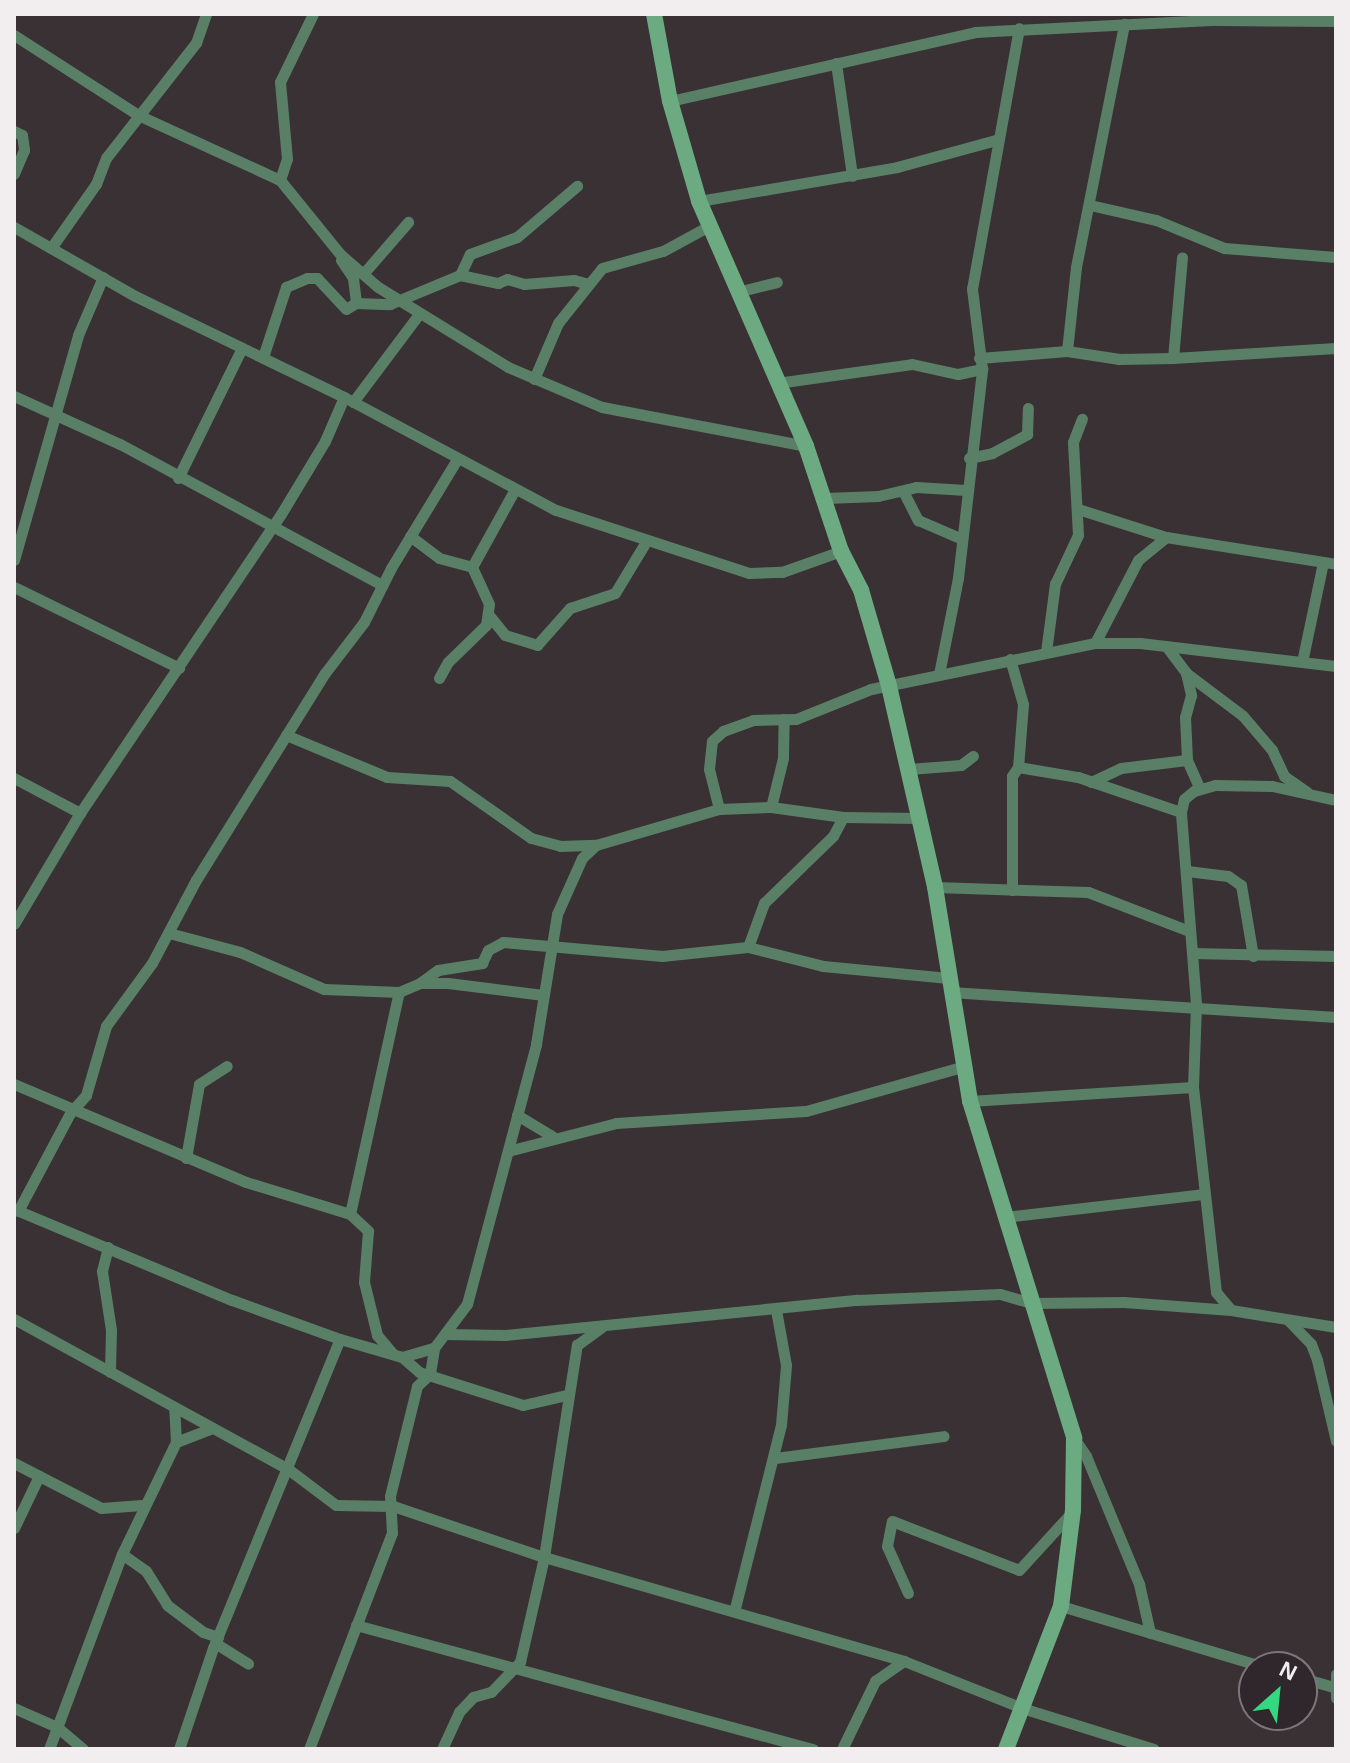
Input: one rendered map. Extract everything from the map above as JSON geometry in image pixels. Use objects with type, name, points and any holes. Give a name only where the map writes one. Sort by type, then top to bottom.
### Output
[{"type":"street","points":[[51,248],[138,115],[196,43],[206,14]]},
{"type":"street","points":[[280,180],[287,159],[280,82],[313,14]]},
{"type":"street","points":[[654,14],[670,101],[699,201],[806,446],[841,551],[861,590],[889,686],[935,887],[962,1067],[970,1101],[1074,1438],[1086,1456],[1116,1537],[1139,1584],[1150,1633]]},
{"type":"street","points":[[670,101],[960,34],[1217,17],[1336,21]]},
{"type":"street","points":[[1067,351],[1076,267],[1124,24]]},
{"type":"street","points":[[939,674],[962,539],[981,363],[972,289],[996,140],[1019,28]]},
{"type":"street","points":[[14,35],[138,115],[280,180],[340,254],[363,274],[419,314],[534,379],[635,415],[806,446]]},
{"type":"street","points":[[836,63],[852,176]]},
{"type":"street","points":[[14,131],[22,135],[24,150],[14,174]]},
{"type":"street","points":[[699,201],[852,176],[996,140]]},
{"type":"street","points":[[460,275],[470,254],[517,237],[577,186]]},
{"type":"street","points":[[1090,205],[1156,220],[1224,248],[1336,257]]},
{"type":"street","points":[[363,274],[408,222]]},
{"type":"street","points":[[534,379],[558,323],[602,268],[663,251],[709,226]]},
{"type":"street","points":[[14,227],[103,277],[348,399],[514,491],[647,540],[749,573],[782,572],[841,551]]},
{"type":"street","points":[[340,254],[353,278],[356,303]]},
{"type":"street","points":[[1173,358],[1182,257]]},
{"type":"street","points":[[263,357],[286,287],[317,278],[335,303],[346,309],[356,303],[398,300],[460,275],[498,283],[507,279],[524,284],[574,280],[588,284]]},
{"type":"street","points":[[14,560],[54,412],[103,277]]},
{"type":"street","points":[[737,292],[777,282]]},
{"type":"street","points":[[14,924],[80,813],[271,528],[348,399],[419,314]]},
{"type":"street","points":[[178,478],[242,348]]},
{"type":"street","points":[[777,383],[912,364],[958,374],[981,363],[1067,351],[1119,359],[1336,348]]},
{"type":"street","points":[[14,396],[54,412],[382,585]]},
{"type":"street","points":[[969,458],[992,453],[1027,434],[1028,408]]},
{"type":"street","points":[[1046,652],[1055,584],[1078,535],[1078,509],[1072,483],[1073,442],[1082,419]]},
{"type":"street","points":[[456,461],[410,536],[364,622],[286,735],[217,845],[169,933],[106,1026],[86,1095],[72,1109],[16,1210],[232,1300],[340,1339],[397,1355],[430,1374],[523,1405],[566,1395]]},
{"type":"street","points":[[825,498],[957,485],[966,490]]},
{"type":"street","points":[[472,567],[514,491]]},
{"type":"street","points":[[903,491],[918,520],[962,539]]},
{"type":"street","points":[[1078,509],[1166,537],[1330,563],[1302,662]]},
{"type":"street","points":[[410,536],[439,558],[472,567]]},
{"type":"street","points":[[1095,643],[1138,560],[1166,537]]},
{"type":"street","points":[[488,614],[505,635],[537,645],[570,608],[615,593],[647,540]]},
{"type":"street","points":[[439,678],[448,662],[486,625],[489,604],[472,567]]},
{"type":"street","points":[[14,587],[179,668]]},
{"type":"street","points":[[719,809],[709,769],[712,741],[753,720],[784,719],[889,686],[939,674],[1095,643],[1166,646],[1336,666]]},
{"type":"street","points":[[1166,646],[1186,673],[1243,716],[1272,750],[1284,776],[1310,794]]},
{"type":"street","points":[[1010,659],[1023,704],[1018,767],[1012,776],[1012,890]]},
{"type":"street","points":[[1186,673],[1191,695],[1185,717],[1187,760],[1200,789]]},
{"type":"street","points":[[771,807],[783,758],[784,719]]},
{"type":"street","points":[[286,735],[387,777],[450,781],[531,838],[560,846],[596,845],[719,809],[771,807],[843,817],[918,818]]},
{"type":"street","points":[[909,769],[961,765],[973,756]]},
{"type":"street","points":[[1091,782],[1121,768],[1187,760]]},
{"type":"street","points":[[1018,767],[1091,782],[1181,812]]},
{"type":"street","points":[[14,778],[80,813]]},
{"type":"street","points":[[1231,1310],[1216,1292],[1193,1087],[1196,1004],[1181,812],[1184,799],[1200,789],[1272,786],[1336,800]]},
{"type":"street","points":[[748,947],[764,903],[833,836],[843,817]]},
{"type":"street","points":[[309,1749],[392,1533],[393,1506],[390,1496],[414,1397],[430,1374],[434,1348],[467,1304],[517,1115],[551,948],[571,878],[596,845]]},
{"type":"street","points":[[1187,871],[1228,876],[1241,885],[1253,956]]},
{"type":"street","points":[[935,887],[1088,892],[1189,931]]},
{"type":"street","points":[[169,933],[240,952],[324,989],[399,992],[420,983],[438,970],[482,963],[488,950],[503,942],[662,956],[748,947],[823,966],[949,985],[1336,1017]]},
{"type":"street","points":[[1193,953],[1336,956]]},
{"type":"street","points":[[420,983],[478,984],[543,995]]},
{"type":"street","points":[[350,1214],[399,992]]},
{"type":"street","points":[[186,1158],[199,1084],[227,1066]]},
{"type":"street","points":[[508,1151],[552,1136],[616,1123],[806,1111],[962,1067]]},
{"type":"street","points":[[14,1084],[186,1158],[350,1214],[368,1231],[364,1282],[377,1335],[397,1355]]},
{"type":"street","points":[[970,1101],[1193,1087]]},
{"type":"street","points":[[517,1115],[552,1136]]},
{"type":"street","points":[[1005,1217],[1205,1194]]},
{"type":"street","points":[[108,1247],[102,1271],[111,1330],[110,1372]]},
{"type":"street","points":[[445,1334],[563,1330],[857,1300],[1000,1294],[1031,1303],[1124,1302],[1231,1310],[1336,1327]]},
{"type":"street","points":[[735,1608],[775,1458],[786,1365],[776,1310]]},
{"type":"street","points":[[14,1319],[288,1469],[336,1505],[393,1506],[544,1557],[735,1608],[904,1661],[1022,1708],[1154,1749]]},
{"type":"street","points":[[1288,1320],[1311,1344],[1336,1441]]},
{"type":"street","points":[[442,1749],[459,1712],[473,1697],[491,1692],[520,1662],[544,1557],[566,1395],[577,1345],[602,1327]]},
{"type":"street","points":[[563,1330],[577,1345]]},
{"type":"street","points":[[179,1749],[217,1640],[340,1339]]},
{"type":"street","points":[[397,1355],[434,1348]]},
{"type":"street","points":[[49,1749],[142,1505],[176,1442],[174,1409]]},
{"type":"street","points":[[176,1442],[210,1429]]},
{"type":"street","points":[[775,1458],[944,1436]]},
{"type":"street","points":[[1006,1749],[1061,1606],[1073,1510],[1074,1438]]},
{"type":"street","points":[[14,1463],[101,1508],[142,1505]]},
{"type":"street","points":[[14,1528],[39,1476]]},
{"type":"street","points":[[908,1593],[887,1546],[892,1521],[1019,1570],[1073,1510]]},
{"type":"street","points":[[122,1554],[146,1571],[175,1612],[248,1664]]},
{"type":"street","points":[[1061,1606],[1238,1659]]},
{"type":"street","points":[[356,1625],[512,1670],[651,1702],[813,1749]]},
{"type":"street","points":[[842,1749],[875,1681],[904,1661]]},
{"type":"street","points":[[1335,1691],[1336,1674]]},
{"type":"street","points":[[14,1708],[57,1727],[83,1749]]}]
